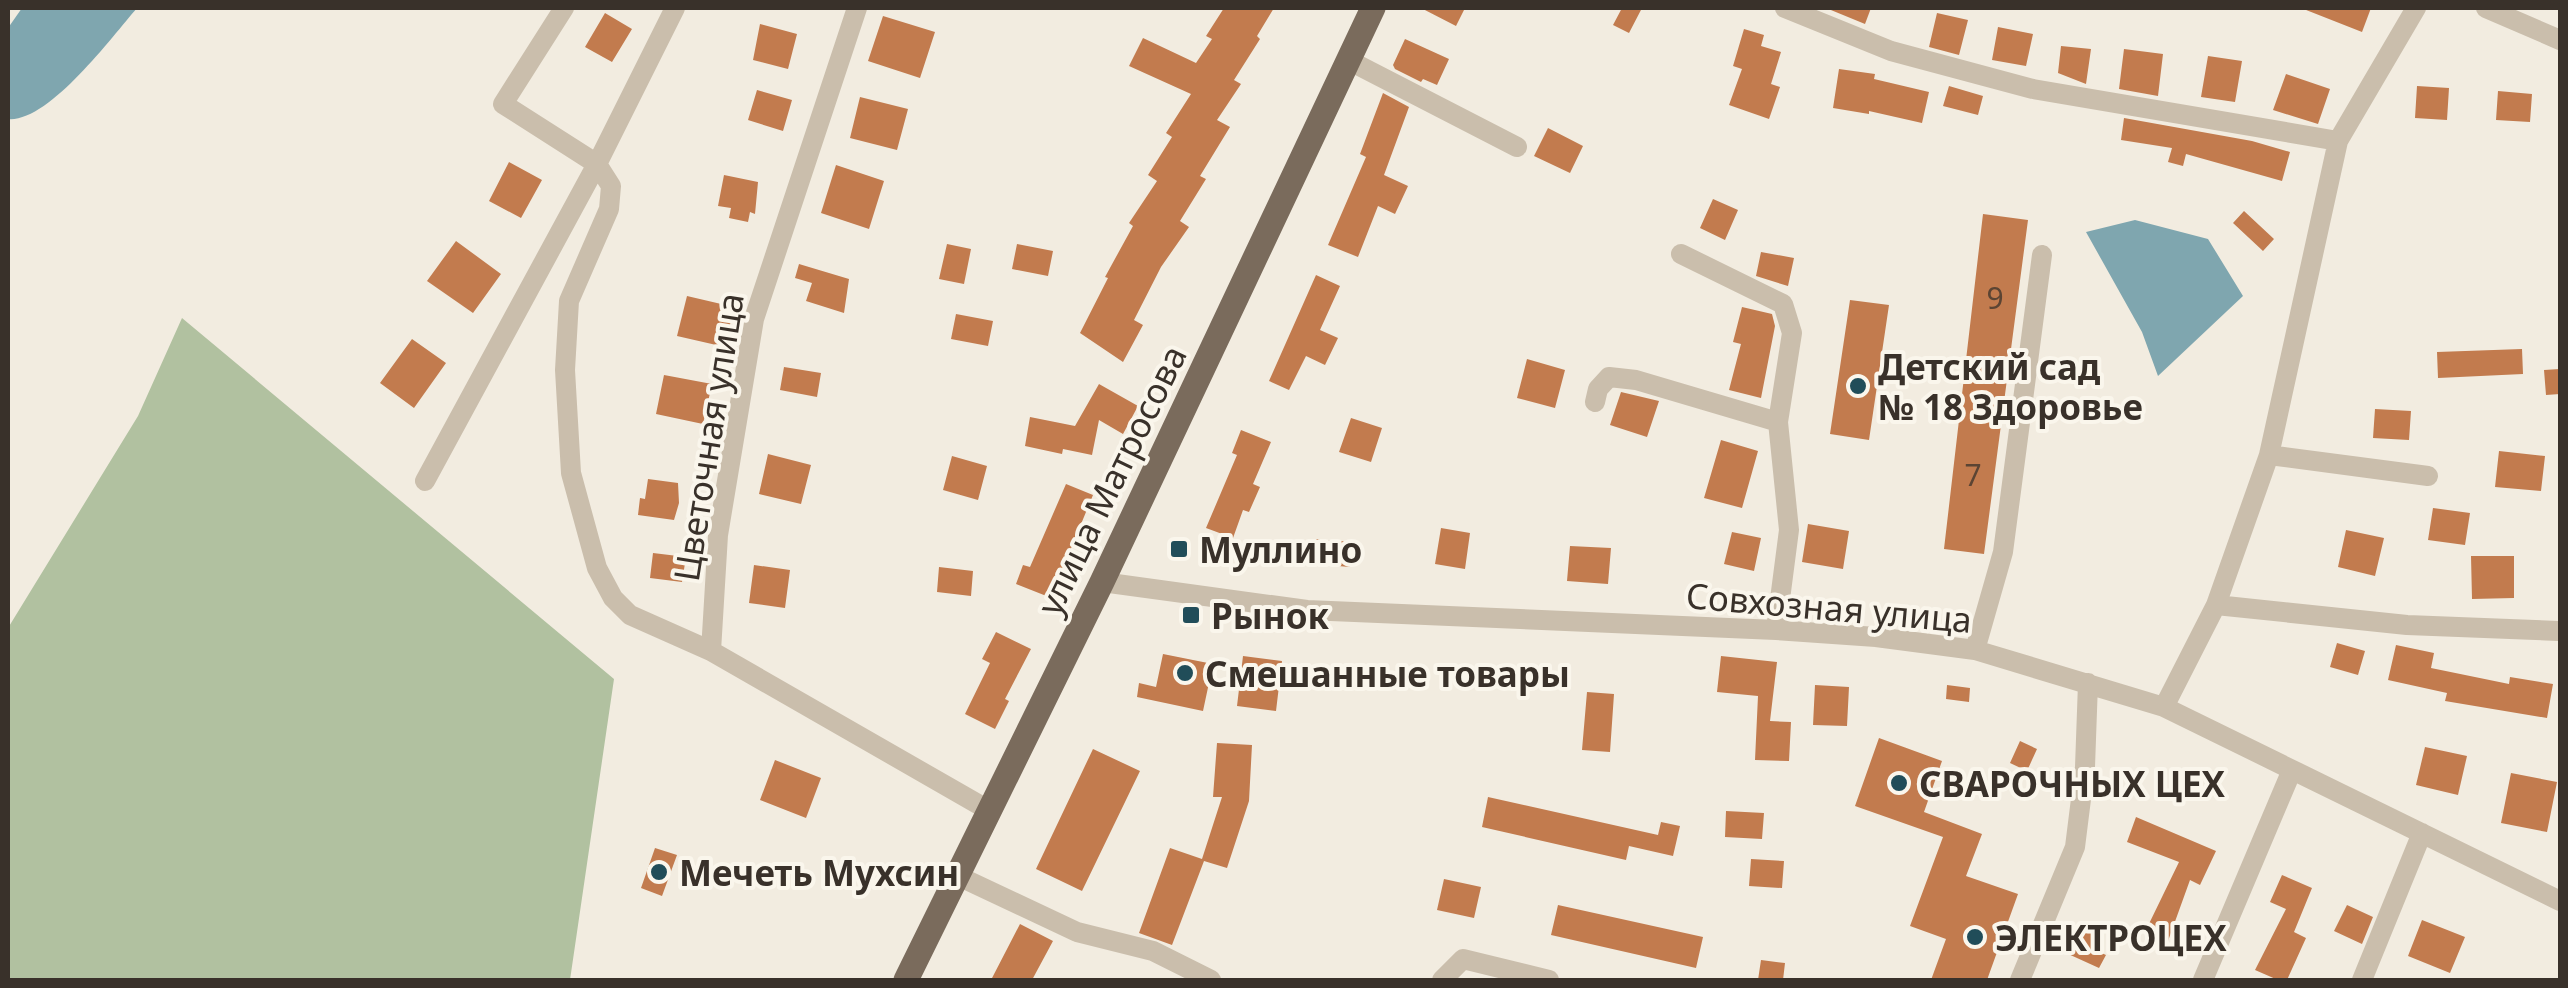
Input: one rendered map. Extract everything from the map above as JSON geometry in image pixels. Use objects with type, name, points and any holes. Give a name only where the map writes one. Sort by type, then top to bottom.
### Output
[{"type":"main road","name":"улица Матросова","points":[[906,980],[1102,582],[1373,8]]},
{"type":"street","points":[[564,8],[503,104],[597,164],[610,186],[609,209],[569,301],[566,370],[571,473],[597,568],[613,598],[630,615],[711,651],[990,811]]},
{"type":"street","points":[[425,481],[597,164],[676,8]]},
{"type":"street","name":"Цветочная улица","points":[[711,651],[718,535],[754,319],[858,8]]},
{"type":"street","points":[[1785,8],[1891,51],[2032,88],[2338,142]]},
{"type":"street","points":[[2164,707],[2216,606],[2269,454],[2338,142],[2416,8]]},
{"type":"street","points":[[2486,8],[2560,40]]},
{"type":"street","points":[[1350,60],[1517,147]]},
{"type":"street","points":[[1681,254],[1782,304],[1792,333],[1778,422],[1789,530],[1776,630]]},
{"type":"street","points":[[1975,650],[2003,552],[2042,255]]},
{"type":"street","points":[[1595,402],[1598,389],[1609,377],[1636,380],[1778,422]]},
{"type":"street","points":[[2269,454],[2428,476]]},
{"type":"street","name":"Совхозная улица","points":[[1102,582],[1307,610],[1776,630],[1876,637],[1975,650],[2164,707],[2560,901]]},
{"type":"street","points":[[2216,606],[2407,625],[2558,631]]},
{"type":"street","points":[[2020,980],[2075,846],[2085,768],[2088,683]]},
{"type":"street","points":[[2202,980],[2292,770]]},
{"type":"street","points":[[2362,980],[2422,834]]},
{"type":"street","points":[[958,876],[1077,932],[1153,951],[1211,980]]},
{"type":"street","points":[[1442,980],[1463,959],[1549,980]]},
{"type":"green space","points":[[182,318],[614,679],[570,980],[8,980],[8,628],[138,416]]},
{"type":"water","points":[[22,8],[137,8],[60,94],[24,117],[8,119],[8,28]]},
{"type":"water","points":[[2135,220],[2208,239],[2243,296],[2158,376],[2142,332],[2086,232]]},
{"type":"building","points":[[1224,8],[1274,8],[1234,80],[1241,84],[1217,120],[1230,127],[1200,176],[1206,179],[1180,221],[1189,227],[1161,267],[1134,320],[1143,325],[1123,362],[1080,333],[1133,226],[1129,223],[1157,181],[1148,175],[1172,137],[1166,133],[1191,94],[1129,66],[1143,38],[1196,63],[1212,39],[1206,36]]},
{"type":"building","points":[[1421,8],[1465,8],[1456,26]]},
{"type":"building","points":[[1622,8],[1642,8],[1629,33],[1613,25]]},
{"type":"building","points":[[1826,8],[1871,8],[1865,24]]},
{"type":"building","points":[[2301,8],[2371,8],[2362,32]]},
{"type":"building","points":[[605,13],[632,29],[612,62],[585,47]]},
{"type":"building","points":[[1937,13],[1968,20],[1959,55],[1929,47]]},
{"type":"building","points":[[883,16],[935,32],[920,78],[868,61]]},
{"type":"building","points":[[760,24],[797,34],[788,69],[753,60]]},
{"type":"building","points":[[1998,27],[2033,34],[2026,66],[1992,60]]},
{"type":"building","points":[[1744,29],[1764,35],[1761,46],[1781,52],[1771,84],[1780,87],[1769,119],[1729,105],[1742,69],[1733,66]]},
{"type":"building","points":[[1405,39],[1449,59],[1437,85],[1395,69],[1393,65]]},
{"type":"building","points":[[2061,46],[2091,49],[2086,84],[2058,73]]},
{"type":"building","points":[[2124,49],[2163,54],[2158,96],[2119,89]]},
{"type":"building","points":[[2208,56],[2242,61],[2235,102],[2201,97]]},
{"type":"building","points":[[1839,69],[1875,74],[1874,79],[1929,92],[1922,123],[1869,111],[1833,108]]},
{"type":"building","points":[[2286,74],[2330,89],[2318,124],[2273,110]]},
{"type":"building","points":[[1949,86],[1983,96],[1978,115],[1943,106]]},
{"type":"building","points":[[2417,86],[2449,88],[2447,120],[2415,118]]},
{"type":"building","points":[[757,90],[792,100],[783,131],[748,120]]},
{"type":"building","points":[[2498,91],[2532,94],[2530,122],[2496,120]]},
{"type":"building","points":[[1383,93],[1409,107],[1384,175],[1408,186],[1395,214],[1378,206],[1358,257],[1328,245],[1366,157],[1360,154]]},
{"type":"building","points":[[860,97],[908,109],[897,150],[850,138]]},
{"type":"building","points":[[2124,118],[2252,141],[2290,152],[2282,181],[2186,154],[2183,166],[2168,162],[2172,148],[2121,140]]},
{"type":"building","points":[[1548,128],[1583,146],[1570,173],[1534,156]]},
{"type":"building","points":[[509,162],[542,180],[521,218],[489,201]]},
{"type":"building","points":[[836,165],[884,181],[869,229],[821,213]]},
{"type":"building","points":[[724,175],[758,182],[755,214],[750,212],[748,222],[729,218],[731,208],[718,206]]},
{"type":"building","points":[[1713,199],[1738,210],[1725,240],[1700,228]]},
{"type":"building","points":[[2244,211],[2274,239],[2263,251],[2233,223]]},
{"type":"building","points":[[1983,214],[2028,220],[1984,554],[1944,549]]},
{"type":"building","points":[[456,241],[501,274],[473,313],[427,281]]},
{"type":"building","points":[[947,244],[971,249],[964,284],[939,279]]},
{"type":"building","points":[[1017,244],[1053,251],[1048,276],[1012,269]]},
{"type":"building","points":[[1761,252],[1794,258],[1788,286],[1756,276]]},
{"type":"building","points":[[799,264],[849,279],[844,313],[806,301],[812,283],[795,278]]},
{"type":"building","points":[[1316,275],[1340,286],[1320,330],[1338,338],[1325,365],[1306,356],[1289,390],[1269,381]]},
{"type":"building","points":[[687,296],[734,307],[725,347],[677,336]]},
{"type":"building","points":[[1850,300],[1889,305],[1869,440],[1830,434]]},
{"type":"building","points":[[1742,307],[1772,314],[1775,326],[1761,398],[1729,390],[1741,344],[1733,342]]},
{"type":"building","points":[[956,314],[993,321],[988,346],[951,339]]},
{"type":"building","points":[[412,339],[446,363],[414,408],[380,383]]},
{"type":"building","points":[[2522,349],[2523,374],[2438,378],[2437,352]]},
{"type":"building","points":[[1527,359],[1565,370],[1555,408],[1517,398]]},
{"type":"building","points":[[784,367],[821,373],[817,397],[780,390]]},
{"type":"building","points":[[2560,369],[2560,394],[2546,395],[2544,370]]},
{"type":"building","points":[[664,375],[712,384],[703,424],[656,414]]},
{"type":"building","points":[[1099,384],[1138,406],[1123,434],[1099,420],[1092,455],[1063,449],[1062,454],[1025,446],[1030,417],[1075,426]]},
{"type":"building","points":[[1621,392],[1659,401],[1647,437],[1610,425]]},
{"type":"building","points":[[2375,409],[2411,411],[2409,440],[2373,438]]},
{"type":"building","points":[[1351,418],[1382,428],[1371,462],[1339,452]]},
{"type":"building","points":[[1241,430],[1271,442],[1253,484],[1260,487],[1249,512],[1243,510],[1233,538],[1206,528],[1237,455],[1232,453]]},
{"type":"building","points":[[1721,440],[1758,451],[1742,508],[1704,498]]},
{"type":"building","points":[[2499,451],[2545,456],[2541,491],[2495,487]]},
{"type":"building","points":[[768,454],[811,465],[801,504],[759,494]]},
{"type":"building","points":[[952,456],[987,466],[978,500],[943,490]]},
{"type":"building","points":[[648,479],[678,483],[679,503],[674,520],[638,515]]},
{"type":"building","points":[[1066,484],[1093,495],[1054,599],[1016,584],[1023,565],[1030,567]]},
{"type":"building","points":[[2433,508],[2470,513],[2465,545],[2428,540]]},
{"type":"building","points":[[1808,524],[1849,531],[1843,569],[1802,562]]},
{"type":"building","points":[[1441,528],[1470,533],[1465,569],[1435,564]]},
{"type":"building","points":[[2346,530],[2384,538],[2375,576],[2338,567]]},
{"type":"building","points":[[1732,532],[1761,538],[1754,571],[1724,564]]},
{"type":"building","points":[[1316,539],[1352,542],[1350,567],[1314,564]]},
{"type":"building","points":[[1570,546],[1611,548],[1608,584],[1567,581]]},
{"type":"building","points":[[653,553],[686,557],[682,582],[650,578]]},
{"type":"building","points":[[2471,556],[2514,556],[2514,598],[2472,599]]},
{"type":"building","points":[[754,565],[790,570],[785,608],[749,603]]},
{"type":"building","points":[[939,567],[973,571],[971,596],[937,592]]},
{"type":"building","points":[[996,632],[1031,649],[1005,699],[1009,701],[995,729],[965,714],[990,663],[982,659]]},
{"type":"building","points":[[2337,643],[2365,651],[2358,675],[2330,667]]},
{"type":"building","points":[[2396,645],[2434,653],[2431,668],[2509,684],[2510,677],[2553,684],[2547,718],[2445,701],[2447,693],[2388,680]]},
{"type":"building","name":"Смешанные товары","points":[[1163,654],[1213,664],[1203,711],[1137,697],[1139,683],[1156,687]]},
{"type":"building","points":[[1243,656],[1282,661],[1276,711],[1237,706]]},
{"type":"building","points":[[1721,656],[1777,662],[1770,721],[1791,722],[1789,761],[1755,760],[1758,696],[1717,692]]},
{"type":"building","points":[[1815,685],[1849,687],[1847,726],[1813,725]]},
{"type":"building","points":[[1947,685],[1970,688],[1969,702],[1946,699]]},
{"type":"building","points":[[1587,692],[1614,694],[1610,752],[1582,750]]},
{"type":"building","points":[[1879,738],[1942,761],[1924,812],[1982,834],[1966,876],[2018,894],[1987,980],[1931,980],[1946,939],[1910,926],[1943,837],[1855,806]]},
{"type":"building","points":[[2020,741],[2037,749],[2027,771],[2010,763]]},
{"type":"building","points":[[1217,743],[1252,745],[1249,801],[1227,868],[1204,861],[1172,945],[1139,933],[1170,848],[1202,859],[1222,797],[1213,797]]},
{"type":"building","points":[[2425,747],[2467,756],[2458,795],[2416,785]]},
{"type":"building","points":[[1093,749],[1140,771],[1082,891],[1036,869]]},
{"type":"building","points":[[775,760],[821,778],[806,818],[760,800]]},
{"type":"building","points":[[2511,773],[2557,782],[2547,832],[2501,823]]},
{"type":"building","points":[[1488,797],[1658,835],[1661,822],[1680,826],[1673,856],[1629,846],[1626,860],[1482,827]]},
{"type":"building","points":[[1726,811],[1764,813],[1762,839],[1725,837]]},
{"type":"building","points":[[2136,817],[2216,851],[2200,885],[2190,880],[2168,941],[2145,932],[2179,862],[2127,842]]},
{"type":"building","name":"Мечеть Мухсин","points":[[655,848],[677,855],[662,896],[641,888]]},
{"type":"building","points":[[1751,859],[1784,861],[1782,888],[1749,886]]},
{"type":"building","points":[[2282,875],[2312,888],[2294,932],[2306,938],[2287,980],[2255,970],[2286,909],[2270,902]]},
{"type":"building","points":[[1444,879],[1481,887],[1474,918],[1437,910]]},
{"type":"building","points":[[1558,905],[1703,937],[1696,968],[1551,935]]},
{"type":"building","points":[[2347,905],[2373,917],[2362,944],[2334,931]]},
{"type":"building","points":[[2422,920],[2465,937],[2450,973],[2408,956]]},
{"type":"building","points":[[1020,924],[1053,941],[1032,980],[991,980]]},
{"type":"building","points":[[2078,927],[2101,938],[2095,950],[2106,955],[2099,968],[2066,953]]},
{"type":"building","points":[[1761,960],[1785,963],[1783,980],[1758,980]]},
{"type":"place","name":"Детский сад № 18 Здоровье","points":[[1858,386]]},
{"type":"place","name":"Муллино","points":[[1179,549]]},
{"type":"place","name":"Рынок","points":[[1191,615]]},
{"type":"place","name":"Смешанные товары","points":[[1185,673]]},
{"type":"place","name":"СВАРОЧНЫХ ЦЕХ","points":[[1899,783]]},
{"type":"place","name":"Мечеть Мухсин","points":[[659,872]]},
{"type":"place","name":"ЭЛЕКТРОЦЕХ","points":[[1975,937]]}]
